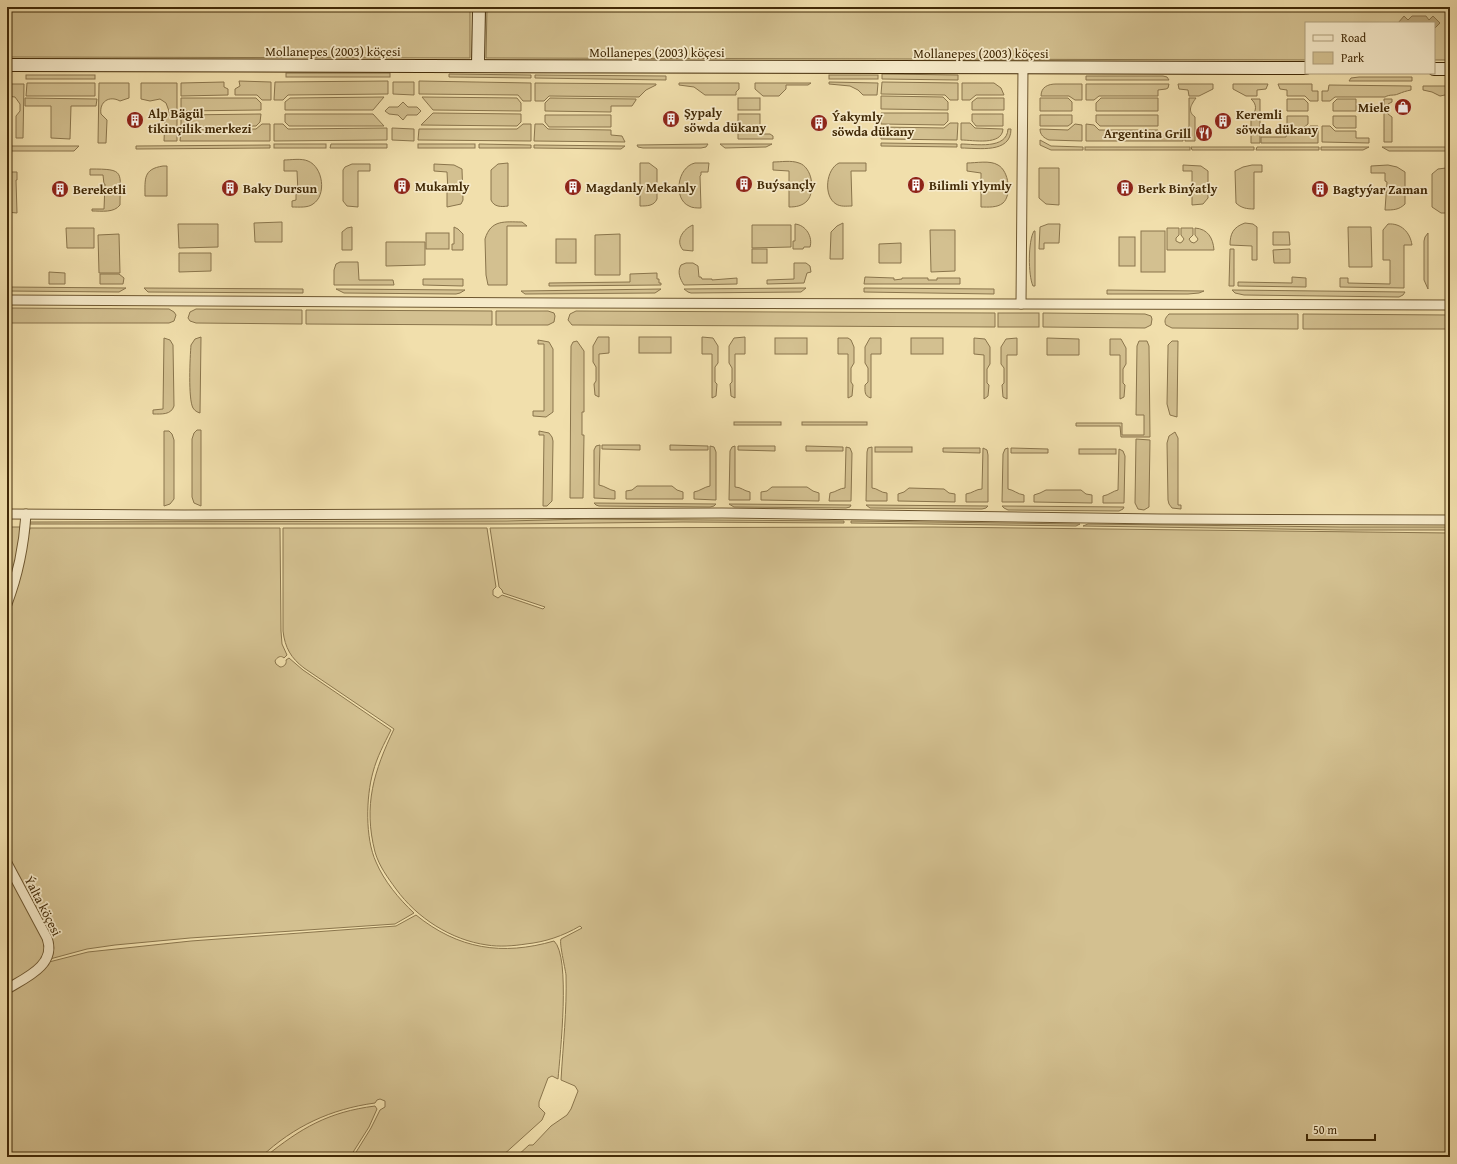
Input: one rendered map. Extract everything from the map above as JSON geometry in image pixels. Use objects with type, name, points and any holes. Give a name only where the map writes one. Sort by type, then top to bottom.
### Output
[{"type":"street","points":[[478,65],[479,7]]},
{"type":"street","name":"Mollanepes (2003) köçesi","points":[[7,65],[1305,68]]},
{"type":"street","points":[[1021,304],[1023,67]]},
{"type":"street","points":[[1435,69],[1450,69]]},
{"type":"street","points":[[7,300],[1450,305]]},
{"type":"street","points":[[7,514],[207,515],[722,513],[1168,519],[1450,520]]},
{"type":"street","points":[[7,604],[14,585],[22,550],[26,514]]},
{"type":"street","name":"Ýalta köçesi","points":[[7,863],[47,938],[49,945],[47,958],[37,971],[7,989]]},
{"type":"green space","points":[[7,7],[470,7],[470,58],[7,57]]},
{"type":"green space","points":[[487,7],[1450,7],[1450,60],[1435,60],[1435,22],[1305,22],[1305,60],[486,58]]},
{"type":"green space","points":[[286,73],[390,73],[390,77],[286,77]]},
{"type":"green space","points":[[449,74],[531,75],[531,78],[449,77]]},
{"type":"green space","points":[[882,74],[958,75],[958,80],[882,79]]},
{"type":"green space","points":[[26,75],[95,75],[95,79],[26,79]]},
{"type":"green space","points":[[535,75],[666,76],[666,80],[535,78]]},
{"type":"green space","points":[[829,75],[878,75],[878,79],[829,79]]},
{"type":"green space","points":[[1086,76],[1163,76],[1167,77],[1169,80],[1086,80]]},
{"type":"green space","points":[[1412,77],[1412,81],[1349,81],[1351,78]]},
{"type":"green space","points":[[239,81],[271,82],[271,100],[262,100],[257,95],[235,95],[235,89],[240,86]]},
{"type":"green space","points":[[388,81],[388,94],[288,95],[283,100],[274,100],[275,82]]},
{"type":"green space","points":[[419,81],[531,83],[531,101],[523,101],[518,95],[419,94]]},
{"type":"green space","points":[[224,82],[224,87],[228,89],[228,95],[181,96],[181,83]]},
{"type":"green space","points":[[393,82],[414,82],[414,95],[393,94]]},
{"type":"green space","points":[[829,82],[878,83],[877,95],[863,95],[858,90],[850,86],[829,84]]},
{"type":"green space","points":[[882,82],[958,83],[958,100],[950,100],[945,95],[881,94]]},
{"type":"green space","points":[[27,83],[95,83],[95,96],[26,96]]},
{"type":"green space","points":[[99,83],[129,83],[129,98],[120,101],[116,99],[109,99],[103,103],[101,114],[107,120],[106,143],[98,143]]},
{"type":"green space","points":[[141,83],[177,83],[177,141],[164,141],[165,119],[169,111],[166,103],[160,99],[150,101],[141,99]]},
{"type":"green space","points":[[535,83],[656,85],[646,90],[639,97],[549,96],[544,101],[535,101]]},
{"type":"green space","points":[[679,83],[739,83],[739,89],[736,92],[736,95],[705,95],[694,87],[679,85]]},
{"type":"green space","points":[[755,83],[811,83],[808,85],[786,85],[786,89],[779,96],[763,96],[755,89]]},
{"type":"green space","points":[[962,83],[994,83],[1001,88],[1004,95],[976,95],[970,100],[962,100]]},
{"type":"green space","points":[[7,84],[24,84],[23,138],[16,138],[16,116],[20,111],[20,104],[15,97],[7,96]]},
{"type":"green space","points":[[1056,84],[1082,84],[1082,100],[1075,100],[1069,96],[1041,96],[1044,88]]},
{"type":"green space","points":[[1086,84],[1169,84],[1168,88],[1158,90],[1158,96],[1099,96],[1094,100],[1086,100]]},
{"type":"green space","points":[[1178,84],[1213,84],[1213,89],[1199,96],[1189,96],[1188,90],[1179,89]]},
{"type":"green space","points":[[1233,84],[1268,84],[1266,89],[1257,90],[1257,96],[1246,96],[1233,89]]},
{"type":"green space","points":[[1278,84],[1312,84],[1312,91],[1318,91],[1318,101],[1310,101],[1305,96],[1287,96],[1287,90],[1280,89]]},
{"type":"green space","points":[[1329,85],[1411,86],[1411,90],[1385,97],[1335,97],[1330,101],[1322,101],[1322,91],[1328,91]]},
{"type":"green space","points":[[1423,86],[1450,86],[1450,96],[1440,96],[1423,90]]},
{"type":"green space","points":[[881,96],[943,97],[948,102],[948,110],[881,109]]},
{"type":"green space","points":[[384,97],[373,110],[285,110],[285,102],[290,98]]},
{"type":"green space","points":[[422,97],[517,98],[521,103],[521,111],[433,110]]},
{"type":"green space","points":[[25,98],[97,99],[96,106],[71,106],[70,139],[51,138],[51,106],[25,106]]},
{"type":"green space","points":[[181,98],[256,98],[261,103],[261,110],[181,111]]},
{"type":"green space","points":[[550,98],[636,100],[632,106],[611,106],[611,112],[545,111],[545,103]]},
{"type":"green space","points":[[738,98],[760,98],[760,110],[738,110]]},
{"type":"green space","points":[[977,98],[1004,98],[1004,110],[972,110],[972,102]]},
{"type":"green space","points":[[1040,98],[1068,98],[1072,102],[1072,111],[1040,111]]},
{"type":"green space","points":[[1101,98],[1158,98],[1158,111],[1096,111],[1096,103]]},
{"type":"green space","points":[[1189,98],[1196,98],[1190,110],[1195,117],[1195,141],[1185,141],[1185,137],[1189,136]]},
{"type":"green space","points":[[1251,99],[1260,99],[1260,143],[1251,143],[1251,117],[1256,108]]},
{"type":"green space","points":[[1287,99],[1304,99],[1308,103],[1308,111],[1287,111]]},
{"type":"green space","points":[[1337,99],[1356,99],[1356,111],[1333,111],[1333,103]]},
{"type":"green space","points":[[1384,99],[1392,99],[1392,102],[1388,104],[1386,109],[1388,114],[1392,117],[1392,142],[1384,142]]},
{"type":"green space","points":[[403,102],[408,107],[417,107],[421,111],[417,115],[407,115],[403,120],[398,115],[389,114],[385,111],[389,107],[398,107]]},
{"type":"green space","points":[[433,113],[521,114],[521,122],[517,126],[421,125]]},
{"type":"green space","points":[[881,113],[948,113],[948,121],[944,125],[881,124]]},
{"type":"green space","points":[[261,114],[260,122],[256,126],[181,127],[181,115]]},
{"type":"green space","points":[[285,114],[373,114],[384,126],[289,126],[285,122]]},
{"type":"green space","points":[[738,114],[760,114],[760,126],[738,126]]},
{"type":"green space","points":[[972,114],[1003,114],[1003,126],[976,126],[972,121]]},
{"type":"green space","points":[[545,115],[611,115],[611,127],[549,127],[545,122]]},
{"type":"green space","points":[[1040,115],[1072,115],[1072,123],[1068,126],[1040,126]]},
{"type":"green space","points":[[1096,115],[1158,115],[1158,126],[1100,126],[1096,122]]},
{"type":"green space","points":[[1287,116],[1308,116],[1308,124],[1303,128],[1287,128]]},
{"type":"green space","points":[[1333,116],[1356,116],[1356,128],[1336,128],[1333,125]]},
{"type":"green space","points":[[950,123],[958,123],[957,140],[881,139],[881,127],[944,128]]},
{"type":"green space","points":[[961,123],[970,123],[975,128],[1003,129],[998,138],[992,140],[961,140]]},
{"type":"green space","points":[[262,124],[270,124],[270,141],[180,141],[181,130],[256,129]]},
{"type":"green space","points":[[274,124],[283,124],[288,129],[387,128],[387,140],[274,141]]},
{"type":"green space","points":[[523,124],[531,124],[531,141],[418,140],[419,129],[517,129]]},
{"type":"green space","points":[[535,124],[543,124],[548,129],[611,130],[611,135],[622,136],[625,142],[534,141]]},
{"type":"green space","points":[[1075,124],[1082,125],[1082,141],[1049,140],[1043,136],[1040,131],[1040,129],[1068,130]]},
{"type":"green space","points":[[1086,124],[1094,125],[1099,130],[1158,130],[1158,136],[1183,136],[1183,141],[1086,141]]},
{"type":"green space","points":[[1310,126],[1318,126],[1318,143],[1261,143],[1261,137],[1286,137],[1287,131],[1305,131]]},
{"type":"green space","points":[[1322,126],[1330,126],[1335,131],[1356,131],[1356,138],[1369,138],[1369,143],[1322,142]]},
{"type":"green space","points":[[392,128],[414,129],[414,141],[392,140]]},
{"type":"green space","points":[[738,128],[760,128],[760,134],[770,134],[773,136],[773,139],[738,139]]},
{"type":"green space","points":[[1008,129],[1011,129],[1010,137],[1006,143],[1000,146],[984,149],[961,148],[961,144],[982,145],[996,143],[1006,136]]},
{"type":"green space","points":[[1040,140],[1051,146],[1083,147],[1083,150],[1051,150],[1040,145]]},
{"type":"green space","points":[[881,143],[957,144],[957,147],[881,146]]},
{"type":"green space","points":[[274,144],[326,144],[326,148],[274,148]]},
{"type":"green space","points":[[331,144],[387,144],[387,148],[330,148]]},
{"type":"green space","points":[[418,144],[475,144],[475,148],[418,148]]},
{"type":"green space","points":[[479,144],[531,145],[531,148],[479,148]]},
{"type":"green space","points":[[708,144],[706,147],[701,148],[643,148],[638,147],[637,145]]},
{"type":"green space","points":[[720,144],[772,144],[766,147],[725,148]]},
{"type":"green space","points":[[270,145],[270,148],[136,149],[136,146]]},
{"type":"green space","points":[[534,145],[625,146],[621,149],[534,148]]},
{"type":"green space","points":[[7,146],[79,146],[74,151],[7,151]]},
{"type":"green space","points":[[1085,147],[1190,147],[1190,150],[1085,150]]},
{"type":"green space","points":[[1191,147],[1254,147],[1254,150],[1192,150]]},
{"type":"green space","points":[[1257,147],[1319,147],[1319,150],[1256,150]]},
{"type":"green space","points":[[1321,147],[1369,147],[1363,150],[1321,150]]},
{"type":"green space","points":[[1382,147],[1450,147],[1450,151],[1389,151]]},
{"type":"green space","points":[[284,160],[305,160],[313,164],[317,169],[320,175],[322,188],[317,200],[313,204],[306,207],[292,207],[292,201],[296,200],[296,194],[298,193],[297,171],[284,171]]},
{"type":"green space","points":[[773,162],[796,162],[803,165],[807,169],[810,174],[812,186],[810,197],[805,203],[799,206],[789,207],[789,171],[773,170]]},
{"type":"green space","points":[[508,163],[508,206],[498,206],[491,200],[491,170],[498,164]]},
{"type":"green space","points":[[640,163],[649,163],[657,169],[657,199],[654,203],[648,206],[640,206]]},
{"type":"green space","points":[[695,163],[709,163],[708,172],[701,172],[700,176],[701,208],[689,206],[684,202],[679,190],[679,183],[684,170]]},
{"type":"green space","points":[[839,163],[866,163],[866,171],[851,171],[852,206],[838,205],[829,195],[829,176],[831,171]]},
{"type":"green space","points":[[967,163],[995,163],[1002,168],[1007,178],[1008,195],[1001,205],[981,207],[981,173],[967,171]]},
{"type":"green space","points":[[352,164],[370,164],[370,171],[358,171],[358,207],[347,206],[343,201],[343,170],[345,167]]},
{"type":"green space","points":[[434,164],[454,165],[462,169],[463,200],[461,204],[447,207],[447,172],[434,171]]},
{"type":"green space","points":[[1183,165],[1201,166],[1208,171],[1208,198],[1203,204],[1192,205],[1192,171],[1183,171]]},
{"type":"green space","points":[[1252,165],[1262,165],[1262,172],[1254,172],[1254,209],[1249,209],[1236,203],[1235,171]]},
{"type":"green space","points":[[1388,165],[1397,167],[1405,172],[1405,204],[1398,209],[1393,210],[1385,210],[1387,182],[1385,181],[1385,173],[1371,173],[1371,166]]},
{"type":"green space","points":[[167,166],[167,196],[145,196],[146,176],[156,167]]},
{"type":"green space","points":[[1039,168],[1059,168],[1059,205],[1046,204],[1039,198]]},
{"type":"green space","points":[[1450,168],[1450,213],[1441,213],[1432,207],[1432,174],[1438,169]]},
{"type":"green space","points":[[90,169],[110,170],[115,171],[118,174],[120,179],[120,205],[117,208],[108,211],[92,211],[92,209],[104,209],[105,184],[103,175],[90,175]]},
{"type":"green space","points":[[17,172],[17,213],[7,212],[7,174]]},
{"type":"green space","points":[[282,222],[282,242],[255,242],[254,223]]},
{"type":"green space","points":[[522,222],[527,226],[507,226],[507,285],[488,285],[486,275],[485,239],[488,233],[491,228],[499,223]]},
{"type":"green space","points":[[843,223],[843,259],[830,259],[831,232]]},
{"type":"green space","points":[[1245,223],[1253,224],[1257,227],[1257,260],[1252,260],[1252,246],[1230,245],[1233,231]]},
{"type":"green space","points":[[178,224],[218,224],[218,247],[179,248]]},
{"type":"green space","points":[[795,224],[799,225],[808,232],[811,243],[810,247],[793,249],[793,241],[795,241]]},
{"type":"green space","points":[[1048,224],[1060,224],[1059,243],[1044,243],[1044,249],[1039,249],[1040,227]]},
{"type":"green space","points":[[1388,224],[1397,225],[1404,229],[1411,240],[1412,245],[1404,245],[1404,288],[1340,287],[1340,278],[1348,278],[1348,283],[1390,284],[1390,260],[1383,260],[1383,230]]},
{"type":"green space","points":[[693,225],[693,251],[683,250],[680,243],[681,236],[686,229]]},
{"type":"green space","points":[[752,225],[791,225],[791,247],[752,248]]},
{"type":"green space","points":[[352,227],[352,250],[342,250],[342,232],[347,228]]},
{"type":"green space","points":[[454,227],[463,234],[463,250],[452,250],[452,244],[454,244]]},
{"type":"green space","points":[[1348,227],[1371,227],[1372,267],[1349,267]]},
{"type":"green space","points":[[66,228],[94,228],[94,248],[67,248]]},
{"type":"green space","points":[[1167,228],[1179,228],[1179,235],[1176,238],[1176,241],[1180,243],[1184,239],[1181,235],[1181,228],[1193,228],[1193,235],[1189,239],[1194,243],[1198,239],[1195,235],[1195,228],[1203,230],[1211,238],[1214,250],[1167,250]]},
{"type":"green space","points":[[930,230],[955,230],[955,271],[931,272]]},
{"type":"green space","points":[[1034,231],[1035,286],[1033,286],[1030,274],[1029,258]]},
{"type":"green space","points":[[1141,231],[1165,231],[1165,272],[1141,272]]},
{"type":"green space","points":[[1273,232],[1289,232],[1290,245],[1273,245]]},
{"type":"green space","points":[[426,233],[449,233],[449,249],[426,249]]},
{"type":"green space","points":[[1428,233],[1428,289],[1424,280],[1424,241]]},
{"type":"green space","points":[[119,234],[120,273],[99,273],[98,235]]},
{"type":"green space","points":[[620,234],[620,275],[595,275],[595,235]]},
{"type":"green space","points":[[1119,237],[1135,237],[1135,266],[1119,266]]},
{"type":"green space","points":[[556,239],[576,239],[576,263],[556,263]]},
{"type":"green space","points":[[386,242],[425,242],[425,265],[386,266]]},
{"type":"green space","points":[[901,243],[901,263],[879,263],[879,244]]},
{"type":"green space","points":[[752,249],[767,249],[767,263],[752,263]]},
{"type":"green space","points":[[1230,249],[1234,249],[1234,286],[1229,286]]},
{"type":"green space","points":[[1290,249],[1290,263],[1274,263],[1273,250]]},
{"type":"green space","points":[[179,253],[211,253],[211,271],[179,272]]},
{"type":"green space","points":[[340,262],[358,262],[359,280],[393,280],[394,285],[334,285],[334,270],[336,264]]},
{"type":"green space","points":[[693,263],[698,266],[699,277],[702,279],[712,280],[737,278],[737,284],[684,285],[680,278],[679,270],[681,265]]},
{"type":"green space","points":[[794,263],[806,263],[810,266],[811,272],[807,273],[804,283],[767,284],[767,280],[794,279]]},
{"type":"green space","points":[[49,272],[65,273],[65,284],[49,284]]},
{"type":"green space","points":[[657,273],[657,279],[659,279],[659,283],[661,283],[661,285],[549,286],[549,283],[630,282],[630,274]]},
{"type":"green space","points":[[100,274],[119,274],[124,278],[123,284],[100,284]]},
{"type":"green space","points":[[865,277],[894,278],[894,280],[902,278],[928,278],[928,280],[937,280],[937,278],[960,278],[960,284],[864,284]]},
{"type":"green space","points":[[1292,277],[1306,278],[1306,287],[1238,286],[1238,282],[1292,283]]},
{"type":"green space","points":[[423,279],[463,279],[463,286],[423,285]]},
{"type":"green space","points":[[7,287],[126,288],[119,292],[7,291]]},
{"type":"green space","points":[[144,288],[303,289],[303,293],[148,292]]},
{"type":"green space","points":[[806,288],[801,292],[691,293],[684,289]]},
{"type":"green space","points":[[864,288],[994,289],[994,294],[864,292]]},
{"type":"green space","points":[[336,289],[465,290],[456,294],[344,293]]},
{"type":"green space","points":[[661,289],[655,293],[525,294],[521,291]]},
{"type":"green space","points":[[1107,290],[1204,291],[1188,294],[1107,294]]},
{"type":"green space","points":[[1232,290],[1405,292],[1399,297],[1244,295],[1235,293]]},
{"type":"green space","points":[[7,308],[169,309],[176,315],[174,321],[169,323],[7,323]]},
{"type":"green space","points":[[196,309],[302,310],[302,324],[196,323],[190,321],[188,318],[190,312]]},
{"type":"green space","points":[[306,310],[492,311],[492,325],[306,324]]},
{"type":"green space","points":[[496,311],[548,311],[554,313],[555,316],[554,322],[548,325],[496,325]]},
{"type":"green space","points":[[576,311],[995,313],[995,327],[572,325],[568,320],[570,314]]},
{"type":"green space","points":[[998,313],[1039,313],[1039,327],[998,327]]},
{"type":"green space","points":[[1043,313],[1145,314],[1151,316],[1152,319],[1151,325],[1145,328],[1043,327]]},
{"type":"green space","points":[[1169,314],[1298,314],[1298,329],[1172,328],[1166,325],[1165,322]]},
{"type":"green space","points":[[1303,314],[1450,315],[1450,329],[1303,329]]},
{"type":"green space","points":[[201,337],[200,413],[193,408],[191,403],[190,368],[191,345],[195,339]]},
{"type":"green space","points":[[598,337],[609,337],[609,353],[599,354],[599,397],[595,395],[594,384],[596,381],[596,367],[593,362],[593,346]]},
{"type":"green space","points":[[639,337],[671,337],[671,353],[639,353]]},
{"type":"green space","points":[[702,337],[713,338],[718,346],[718,363],[715,367],[715,382],[717,384],[716,396],[712,398],[712,354],[702,354]]},
{"type":"green space","points":[[745,337],[745,354],[735,354],[735,398],[731,396],[730,384],[732,382],[732,368],[729,363],[729,346],[734,338]]},
{"type":"green space","points":[[164,338],[170,340],[173,345],[174,406],[171,411],[163,414],[153,414],[153,410],[163,409]]},
{"type":"green space","points":[[775,338],[807,338],[807,354],[775,354]]},
{"type":"green space","points":[[838,338],[848,338],[851,340],[854,347],[854,363],[851,368],[851,382],[853,385],[852,396],[848,398],[848,354],[838,354]]},
{"type":"green space","points":[[870,338],[881,338],[881,354],[871,354],[871,398],[865,393],[865,385],[868,382],[868,368],[865,363],[865,347]]},
{"type":"green space","points":[[911,338],[943,338],[943,354],[911,354]]},
{"type":"green space","points":[[974,338],[985,339],[990,347],[990,364],[987,369],[987,383],[989,385],[988,396],[984,399],[984,355],[974,354]]},
{"type":"green space","points":[[1017,338],[1017,355],[1007,355],[1007,399],[1003,397],[1002,385],[1004,383],[1004,368],[1001,364],[1001,347],[1006,339]]},
{"type":"green space","points":[[1047,338],[1079,339],[1079,355],[1047,355]]},
{"type":"green space","points":[[1110,339],[1121,339],[1126,348],[1126,364],[1123,369],[1123,383],[1125,385],[1124,397],[1120,399],[1120,355],[1110,355]]},
{"type":"green space","points":[[538,340],[549,342],[553,349],[553,412],[546,417],[533,416],[533,411],[544,411],[544,344],[538,344]]},
{"type":"green space","points":[[577,341],[584,351],[584,412],[582,412],[582,435],[584,435],[583,498],[570,498],[571,346],[573,342]]},
{"type":"green space","points":[[1139,341],[1147,341],[1149,346],[1150,437],[1121,437],[1120,426],[1076,426],[1076,423],[1122,423],[1122,435],[1144,435],[1144,415],[1136,415],[1137,346]]},
{"type":"green space","points":[[1172,341],[1178,341],[1177,417],[1170,415],[1167,404],[1168,345]]},
{"type":"green space","points":[[734,422],[781,422],[781,425],[734,425]]},
{"type":"green space","points":[[802,422],[867,422],[867,425],[802,425]]},
{"type":"green space","points":[[197,430],[201,430],[201,506],[194,503],[192,497],[192,439]]},
{"type":"green space","points":[[164,431],[169,431],[174,440],[174,499],[170,504],[164,506]]},
{"type":"green space","points":[[539,431],[549,433],[553,441],[552,501],[547,506],[543,506],[544,435],[539,435]]},
{"type":"green space","points":[[1175,432],[1178,438],[1178,505],[1181,505],[1181,509],[1172,508],[1168,500],[1167,443],[1169,436]]},
{"type":"green space","points":[[1136,439],[1150,440],[1149,507],[1144,510],[1138,509],[1135,503]]},
{"type":"green space","points":[[600,445],[599,485],[615,491],[615,499],[594,498],[594,450],[596,446]]},
{"type":"green space","points":[[602,445],[640,445],[640,450],[602,449]]},
{"type":"green space","points":[[670,445],[708,446],[708,450],[670,450]]},
{"type":"green space","points":[[710,446],[714,447],[716,452],[716,500],[694,499],[694,492],[710,486]]},
{"type":"green space","points":[[735,446],[735,487],[750,492],[750,500],[729,500],[730,451],[732,447]]},
{"type":"green space","points":[[738,446],[775,446],[775,451],[738,450]]},
{"type":"green space","points":[[806,446],[843,447],[843,451],[806,451]]},
{"type":"green space","points":[[846,447],[850,448],[852,453],[851,501],[829,501],[830,493],[845,488]]},
{"type":"green space","points":[[872,447],[872,488],[887,493],[887,501],[866,501],[867,452],[868,448]]},
{"type":"green space","points":[[875,447],[912,447],[912,452],[875,452]]},
{"type":"green space","points":[[943,448],[980,448],[980,453],[943,452]]},
{"type":"green space","points":[[983,448],[987,450],[988,455],[988,502],[966,502],[966,494],[982,489]]},
{"type":"green space","points":[[1008,448],[1008,489],[1024,495],[1024,502],[1002,502],[1003,454],[1005,449]]},
{"type":"green space","points":[[1011,448],[1048,449],[1048,453],[1011,453]]},
{"type":"green space","points":[[1079,449],[1116,449],[1116,454],[1079,454]]},
{"type":"green space","points":[[1119,449],[1123,451],[1125,456],[1124,503],[1103,503],[1103,496],[1118,490]]},
{"type":"green space","points":[[637,486],[672,486],[683,492],[683,499],[626,499],[626,491],[632,490]]},
{"type":"green space","points":[[772,487],[807,487],[819,493],[819,501],[761,500],[761,492],[767,491]]},
{"type":"green space","points":[[909,488],[944,489],[949,493],[955,494],[955,502],[898,501],[898,494]]},
{"type":"green space","points":[[1046,490],[1081,490],[1086,494],[1092,495],[1092,503],[1034,502],[1034,495]]},
{"type":"green space","points":[[594,503],[716,504],[710,507],[599,506]]},
{"type":"green space","points":[[729,504],[851,505],[850,507],[846,508],[734,507]]},
{"type":"green space","points":[[866,505],[988,506],[982,509],[870,508]]},
{"type":"green space","points":[[1002,506],[1124,507],[1119,511],[1008,510]]},
{"type":"green space","points":[[585,519],[844,521],[844,523],[30,524],[30,522],[507,521]]},
{"type":"green space","points":[[851,521],[1080,524],[1076,526],[851,523]]},
{"type":"green space","points":[[1088,524],[1450,527],[1450,530],[1083,526]]},
{"type":"green space","points":[[7,527],[21,527],[15,564],[7,593]]},
{"type":"green space","points":[[934,527],[1450,533],[1450,1157],[516,1157],[529,1145],[533,1145],[551,1126],[567,1115],[578,1091],[575,1086],[561,1080],[566,975],[561,950],[561,939],[582,928],[580,926],[567,933],[540,942],[506,946],[487,945],[448,933],[425,918],[404,900],[384,872],[379,862],[375,852],[370,819],[372,789],[376,774],[394,729],[304,668],[289,652],[285,643],[283,631],[283,528],[487,528],[496,587],[493,590],[493,595],[498,598],[502,595],[543,609],[545,607],[503,593],[499,587],[490,528]]},
{"type":"green space","points":[[30,528],[280,528],[281,631],[282,644],[287,655],[284,658],[278,658],[275,661],[276,664],[280,667],[283,666],[289,658],[303,670],[391,730],[373,772],[369,793],[368,830],[372,852],[379,869],[392,889],[414,913],[395,924],[190,938],[115,945],[87,949],[50,959],[49,933],[7,854],[7,614],[19,577]]},
{"type":"green space","points":[[7,868],[43,935],[46,948],[39,965],[7,986]]},
{"type":"green space","points":[[416,915],[448,936],[464,942],[481,946],[516,948],[535,946],[554,941],[559,950],[562,966],[563,1007],[558,1079],[552,1076],[548,1078],[539,1102],[539,1107],[545,1113],[542,1120],[501,1157],[353,1157],[380,1110],[385,1107],[385,1101],[380,1099],[375,1103],[343,1110],[314,1121],[287,1136],[261,1157],[7,1157],[7,993],[49,962],[88,952],[191,941],[396,926]]},
{"type":"green space","points":[[375,1106],[377,1109],[369,1127],[350,1157],[265,1157],[303,1130],[316,1123],[343,1112]]},
{"type":"shaded area","points":[[1404,16],[1408,20],[1412,16],[1426,16],[1429,20],[1433,16],[1440,23],[1435,28],[1435,22],[1399,22]]},
{"type":"place","name":"Miele","points":[[1403,107]]},
{"type":"place","name":"Şypaly söwda dükany","points":[[671,119]]},
{"type":"place","name":"Alp Bägül tikinçilik merkezi","points":[[135,120]]},
{"type":"place","name":"Keremli söwda dükany","points":[[1223,121]]},
{"type":"place","name":"Ýakymly söwda dükany","points":[[819,123]]},
{"type":"place","name":"Argentina Grill","points":[[1204,133]]},
{"type":"place","name":"Buýsançly","points":[[744,184]]},
{"type":"place","name":"Bilimli Ylymly","points":[[916,185]]},
{"type":"place","name":"Mukamly","points":[[402,186]]},
{"type":"place","name":"Magdanly Mekanly","points":[[573,187]]},
{"type":"place","name":"Baky Dursun","points":[[230,188]]},
{"type":"place","name":"Berk Binýatly","points":[[1125,188]]},
{"type":"place","name":"Bereketli","points":[[60,189]]},
{"type":"place","name":"Bagtyýar Zaman","points":[[1320,189]]}]
